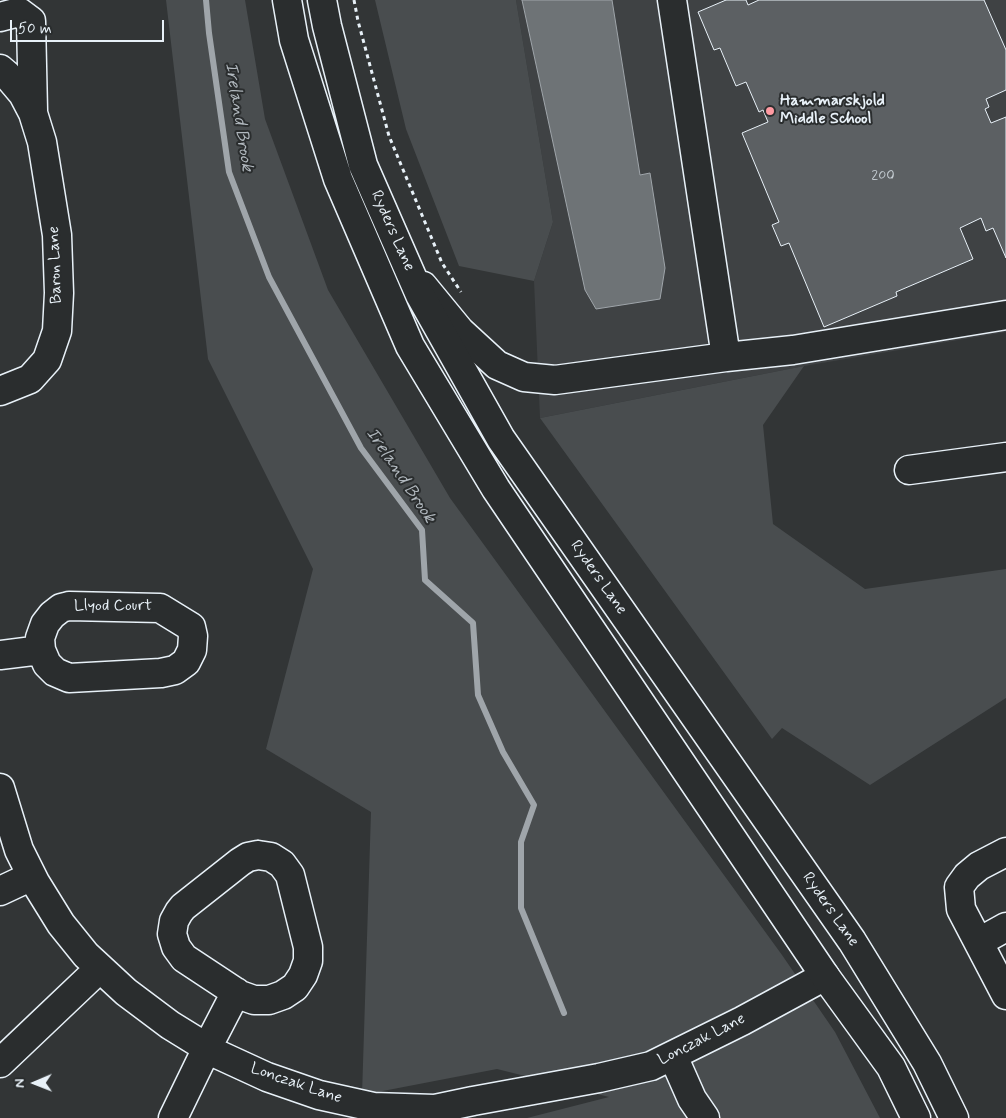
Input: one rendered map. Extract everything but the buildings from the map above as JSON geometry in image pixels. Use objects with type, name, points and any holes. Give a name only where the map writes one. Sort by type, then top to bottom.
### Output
[{"type":"street","name":"Ryders Lane","points":[[287,0],[294,40],[338,179],[410,346],[496,489],[825,976],[891,1067],[916,1118]]},
{"type":"street","name":"Ryders Lane","points":[[322,0],[362,164],[420,295],[501,439],[852,942],[927,1063],[954,1118]]},
{"type":"street","points":[[672,0],[726,357]]},
{"type":"street","name":"Baron Lane","points":[[0,17],[19,12],[31,21],[33,113]]},
{"type":"street","name":"Baron Lane","points":[[0,69],[23,94],[33,113],[42,142],[57,235],[59,293],[57,331],[47,360],[30,379],[0,391]]},
{"type":"street","points":[[409,268],[460,331],[497,365],[524,377],[555,380],[793,350],[1006,315]]},
{"type":"street","points":[[909,470],[1006,457]]},
{"type":"street","name":"Llyod Court","points":[[69,606],[160,608],[191,627],[193,636],[192,650],[186,662],[175,670],[161,673],[70,678],[55,672],[47,664],[41,650],[40,638],[45,624],[61,608],[69,606]]},
{"type":"street","points":[[0,655],[41,650]]},
{"type":"street","name":"Lonczak Lane","points":[[0,788],[19,850],[32,876],[61,924],[86,955],[126,992],[170,1025],[207,1048],[267,1077],[320,1095],[346,1110],[373,1107],[435,1114],[473,1101],[599,1078],[651,1066],[742,1021],[825,976]]},
{"type":"street","points":[[1006,852],[979,866],[967,876],[959,887],[962,909],[1006,995]]},
{"type":"street","points":[[258,855],[271,856],[282,864],[290,875],[308,946],[308,961],[303,975],[295,987],[283,995],[269,1000],[254,1000],[236,992],[184,958],[176,947],[172,934],[174,921],[183,907],[240,862],[248,857],[258,855]]},
{"type":"street","points":[[0,891],[32,876]]},
{"type":"street","points":[[979,942],[1006,927]]},
{"type":"street","points":[[0,1063],[100,968]]},
{"type":"street","points":[[173,1118],[236,992]]},
{"type":"street","points":[[673,1056],[692,1099],[705,1118]]},
{"type":"path","points":[[354,0],[389,136],[442,263],[463,294]]},
{"type":"shaded area","points":[[166,0],[245,0],[265,119],[328,290],[450,498],[782,955],[835,1032],[880,1118],[527,1118],[609,1097],[497,1069],[362,1095],[371,812],[266,749],[313,569],[208,359]]},
{"type":"shaded area","points":[[375,0],[516,0],[553,222],[534,281],[459,266],[406,129]]},
{"type":"shaded area","name":"Hammarskjold Middle School","points":[[516,0],[1006,0],[1006,332],[804,366],[540,418],[534,281],[553,222]]},
{"type":"shaded area","points":[[522,0],[612,0],[640,175],[650,173],[665,268],[660,299],[596,309],[585,290]]},
{"type":"shaded area","points":[[804,366],[763,425],[773,524],[865,589],[1006,569],[1006,698],[870,785],[782,728],[772,739],[540,418]]},
{"type":"waterway","name":"Ireland Brook","points":[[206,0],[229,172],[269,277],[361,448],[422,530],[425,580],[473,623],[478,695],[503,752],[534,805],[521,842],[521,908],[564,1013]]},
{"type":"place","name":"Hammarskjold Middle School","points":[[770,111]]}]
